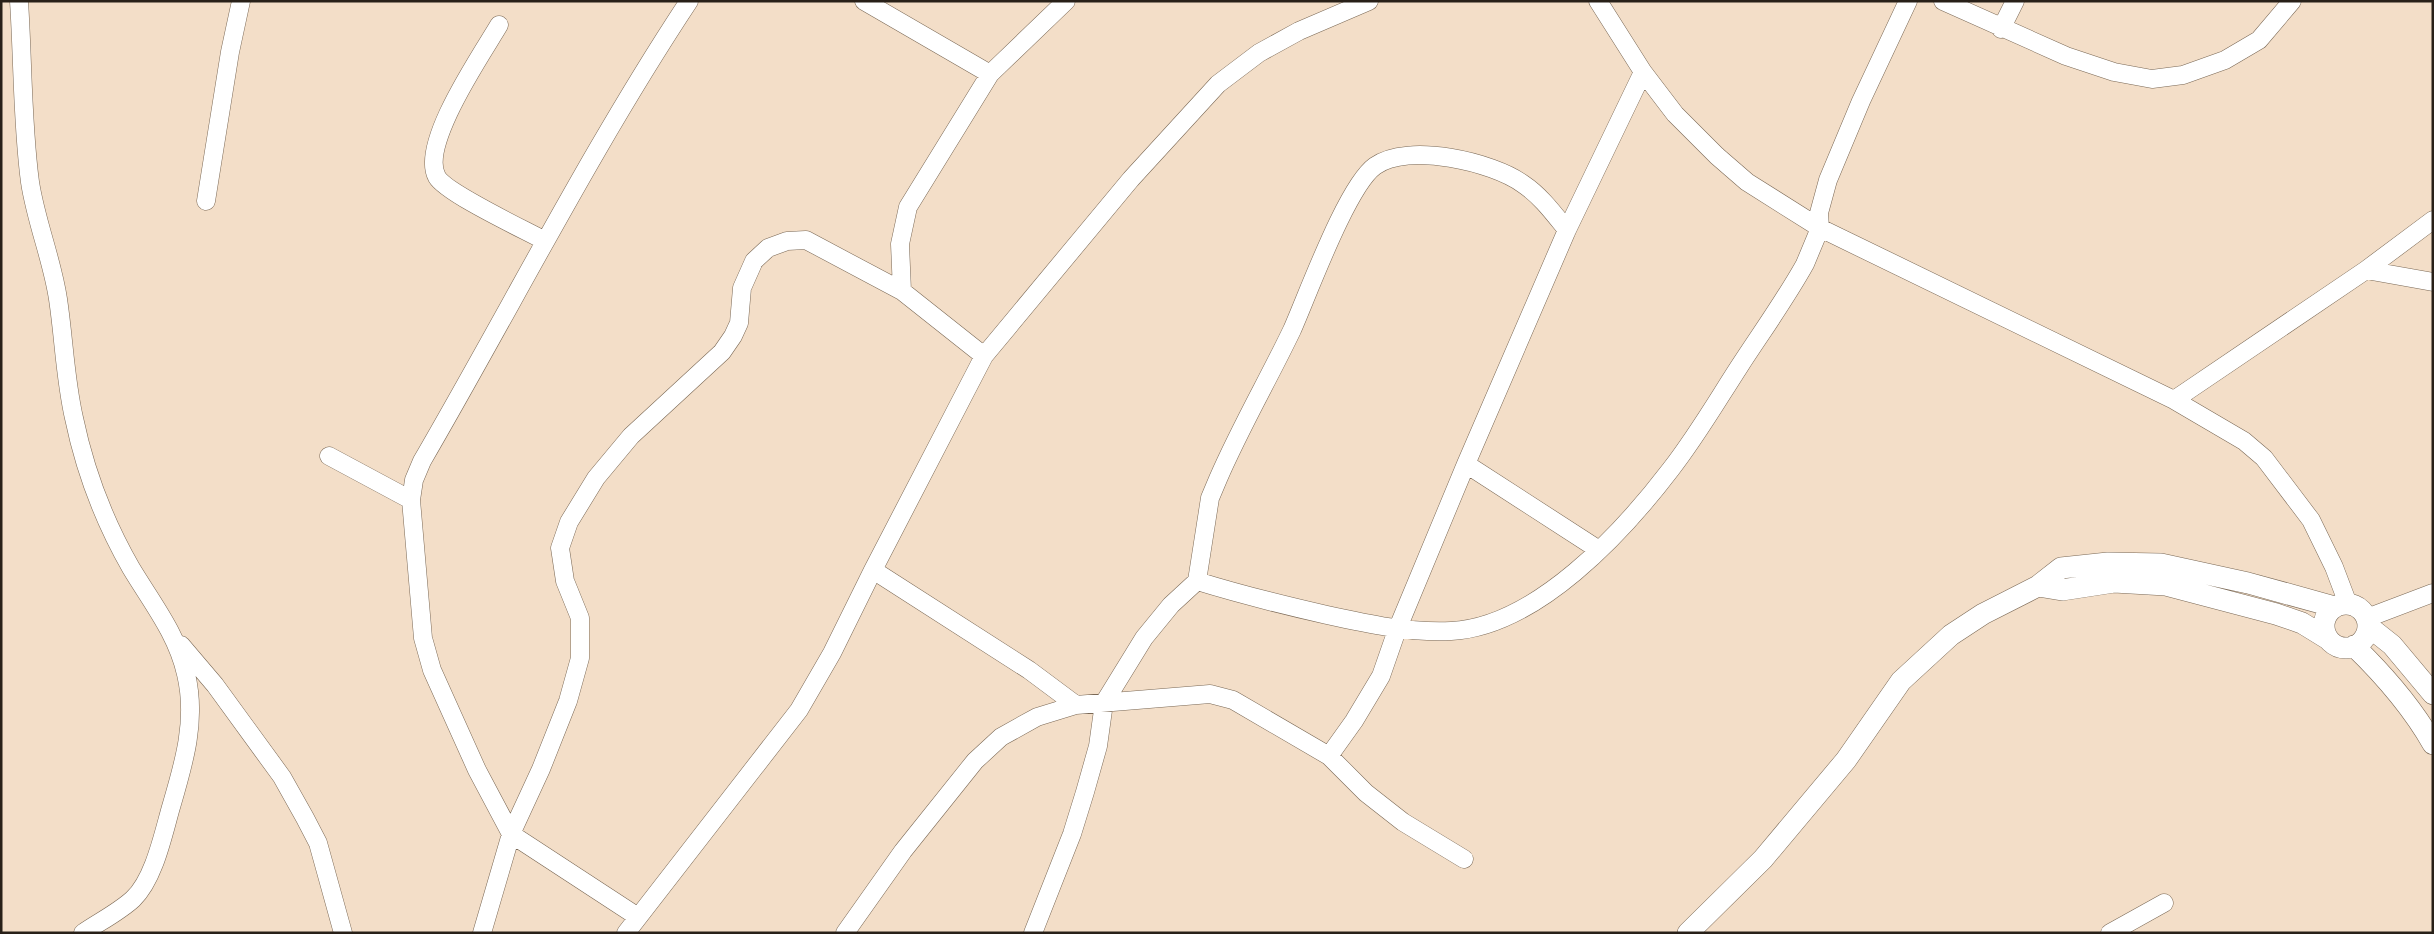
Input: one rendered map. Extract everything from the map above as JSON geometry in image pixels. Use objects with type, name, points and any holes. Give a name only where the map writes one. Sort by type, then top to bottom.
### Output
[{"type":"street","points":[[18,1],[26,140],[31,184],[40,229],[57,294],[63,357],[74,419],[93,489],[131,567],[176,639],[215,685],[282,777],[318,843],[343,933]]},
{"type":"street","points":[[206,201],[219,113],[241,1]]},
{"type":"street","points":[[638,917],[511,834],[477,770],[432,670],[423,638],[411,500],[414,480],[422,461],[545,241],[653,55],[688,1]]},
{"type":"street","points":[[864,1],[990,74]]},
{"type":"street","points":[[902,291],[900,244],[908,207],[990,74],[1066,1]]},
{"type":"street","points":[[626,933],[799,710],[832,653],[872,570],[984,356],[1131,178],[1218,84],[1258,52],[1299,31],[1369,1]]},
{"type":"street","points":[[1598,1],[1643,72],[1675,114],[1717,156],[1747,182],[1820,228],[2174,400],[2244,441],[2264,458],[2311,520],[2334,567],[2342,605]]},
{"type":"street","points":[[1197,581],[1242,595],[1397,630],[1452,631],[1478,626],[1524,609],[1570,575],[1599,550],[1636,512],[1672,468],[1792,288],[1806,264],[1820,228],[1819,213],[1828,180],[1861,101],[1908,1]]},
{"type":"street","points":[[1943,1],[2066,56],[2098,67],[2152,79],[2184,74],[2225,60],[2259,40],[2292,1]]},
{"type":"street","points":[[2001,28],[2015,1]]},
{"type":"street","points":[[499,25],[443,122],[433,153],[434,166],[437,177],[473,203],[545,241]]},
{"type":"street","points":[[1329,756],[1354,722],[1381,676],[1397,630],[1466,464],[1568,230],[1643,72]]},
{"type":"street","points":[[1033,933],[1072,834],[1085,792],[1098,746],[1104,703],[1144,638],[1170,605],[1197,581],[1210,498],[1288,338],[1342,217],[1359,184],[1376,165],[1399,157],[1427,155],[1465,161],[1494,169],[1523,184],[1544,202],[1568,230]]},
{"type":"street","points":[[2174,400],[2366,270],[2433,220]]},
{"type":"street","points":[[482,933],[511,834],[541,769],[568,701],[580,658],[580,618],[565,581],[560,548],[569,522],[596,478],[631,436],[722,352],[739,323],[742,288],[754,261],[768,248],[788,241],[806,240],[902,291],[984,356]]},
{"type":"street","points":[[2366,270],[2433,282]]},
{"type":"street","points":[[329,456],[411,500]]},
{"type":"street","points":[[1466,464],[1599,550]]},
{"type":"street","points":[[1688,933],[1769,851],[1846,760],[1901,681],[1951,635],[1983,614],[2038,586],[2061,568],[2108,563],[2161,564],[2342,605],[2356,606],[2367,622],[2392,646],[2433,694]]},
{"type":"street","points":[[872,570],[1029,670],[1076,706]]},
{"type":"street","points":[[2038,586],[2062,590],[2114,582],[2166,585],[2276,614],[2302,623],[2340,647],[2354,646],[2364,638],[2367,622]]},
{"type":"street","points":[[2367,622],[2433,593]]},
{"type":"street","points":[[2328,639],[2324,626],[2326,618],[2342,605]]},
{"type":"street","points":[[83,933],[133,899],[141,890],[153,866],[164,833],[188,749],[191,717],[187,675],[176,639]]},
{"type":"street","points":[[2354,646],[2376,668],[2419,719],[2433,744]]},
{"type":"street","points":[[845,933],[903,851],[975,761],[1001,737],[1037,717],[1076,706],[1210,694],[1233,700],[1329,756],[1366,793],[1403,822],[1464,859]]},
{"type":"street","points":[[2110,933],[2164,903]]}]
